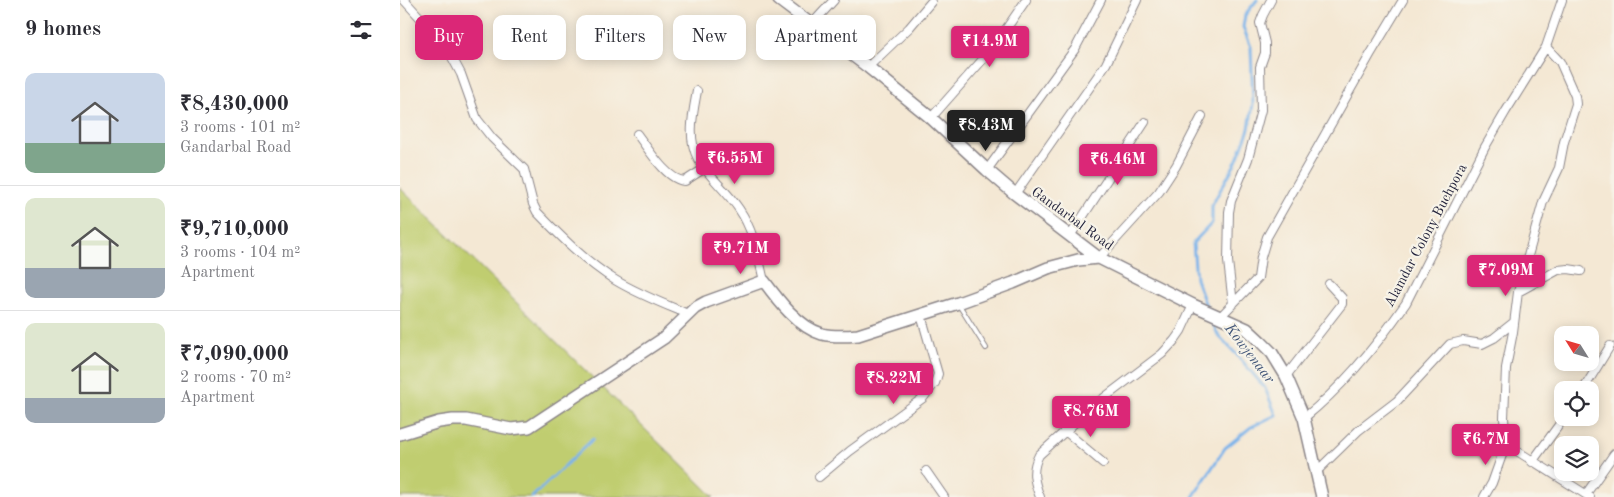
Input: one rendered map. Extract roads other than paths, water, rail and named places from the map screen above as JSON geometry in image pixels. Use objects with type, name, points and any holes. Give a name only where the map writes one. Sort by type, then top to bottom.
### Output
[{"type":"street","points":[[404,0],[446,46],[460,74],[477,119],[492,138],[524,169],[533,204],[537,212],[578,252],[614,280],[688,314]]},
{"type":"street","name":"Gandarbal Road","points":[[779,0],[798,15]]},
{"type":"street","points":[[820,15],[834,0]]},
{"type":"street","points":[[931,118],[994,48],[1026,0]]},
{"type":"street","points":[[986,170],[1075,49],[1101,0]]},
{"type":"street","points":[[1015,194],[1106,64],[1137,0]]},
{"type":"street","points":[[1233,304],[1228,261],[1229,212],[1233,196],[1248,159],[1261,110],[1260,68],[1265,53],[1265,43],[1260,23],[1262,15],[1271,0]]},
{"type":"street","points":[[1220,317],[1258,278],[1261,256],[1268,237],[1370,54],[1403,0]]},
{"type":"street","name":"Alamdar Colony Buchpora","points":[[1304,418],[1317,408],[1359,364],[1406,304],[1485,147],[1546,47],[1562,0]]},
{"type":"street","points":[[868,67],[908,28],[931,2]]},
{"type":"street","points":[[1484,497],[1492,482],[1506,444],[1504,418],[1506,368],[1518,292],[1544,202],[1559,168],[1564,142],[1576,104],[1575,96],[1560,62],[1546,47]]},
{"type":"street","name":"Gandarbal Road","points":[[858,60],[931,118],[986,170],[1015,194],[1099,258],[1193,305],[1247,329],[1261,342],[1272,353],[1286,376],[1304,418],[1320,496]]},
{"type":"street","points":[[697,91],[692,118],[693,144],[698,158],[728,193],[749,226],[754,238],[764,281],[786,310],[811,329],[822,334],[845,336],[858,335],[958,303],[1048,268],[1078,260],[1099,258],[1159,192],[1176,166],[1202,116]]},
{"type":"street","points":[[1070,236],[1145,122]]},
{"type":"street","points":[[638,134],[654,156],[676,179],[685,180],[705,168]]},
{"type":"street","points":[[1518,292],[1558,270],[1581,271]]},
{"type":"street","points":[[400,434],[439,422],[453,420],[466,420],[511,429],[529,427],[664,338],[695,308],[706,302],[764,281]]},
{"type":"street","points":[[1286,376],[1342,304],[1342,298],[1329,284]]},
{"type":"street","points":[[1040,497],[1034,484],[1033,471],[1038,455],[1064,430],[1162,354],[1174,342],[1181,331],[1193,305]]},
{"type":"street","points":[[819,477],[850,450],[931,391],[938,374],[921,315]]},
{"type":"street","points":[[1316,473],[1359,430],[1397,400],[1450,344],[1463,341],[1482,344],[1513,324]]},
{"type":"street","points":[[1589,381],[1610,346]]},
{"type":"street","points":[[1532,462],[1558,426]]},
{"type":"street","points":[[1064,430],[1103,463]]},
{"type":"street","points":[[1506,444],[1588,496],[1614,454]]},
{"type":"street","points":[[926,471],[944,497]]},
{"type":"lane","points":[[958,303],[986,348]]},
{"type":"waterway","name":"Kowjenaar","points":[[1206,306],[1196,279],[1193,243],[1212,223],[1212,205],[1236,162],[1249,129],[1253,104],[1251,47],[1243,27],[1245,15],[1257,0]]},
{"type":"waterway","name":"Kowjenaar","points":[[1193,497],[1225,448],[1251,427],[1276,415],[1265,388],[1218,335],[1210,317]]},
{"type":"waterway","points":[[532,497],[593,439]]}]
